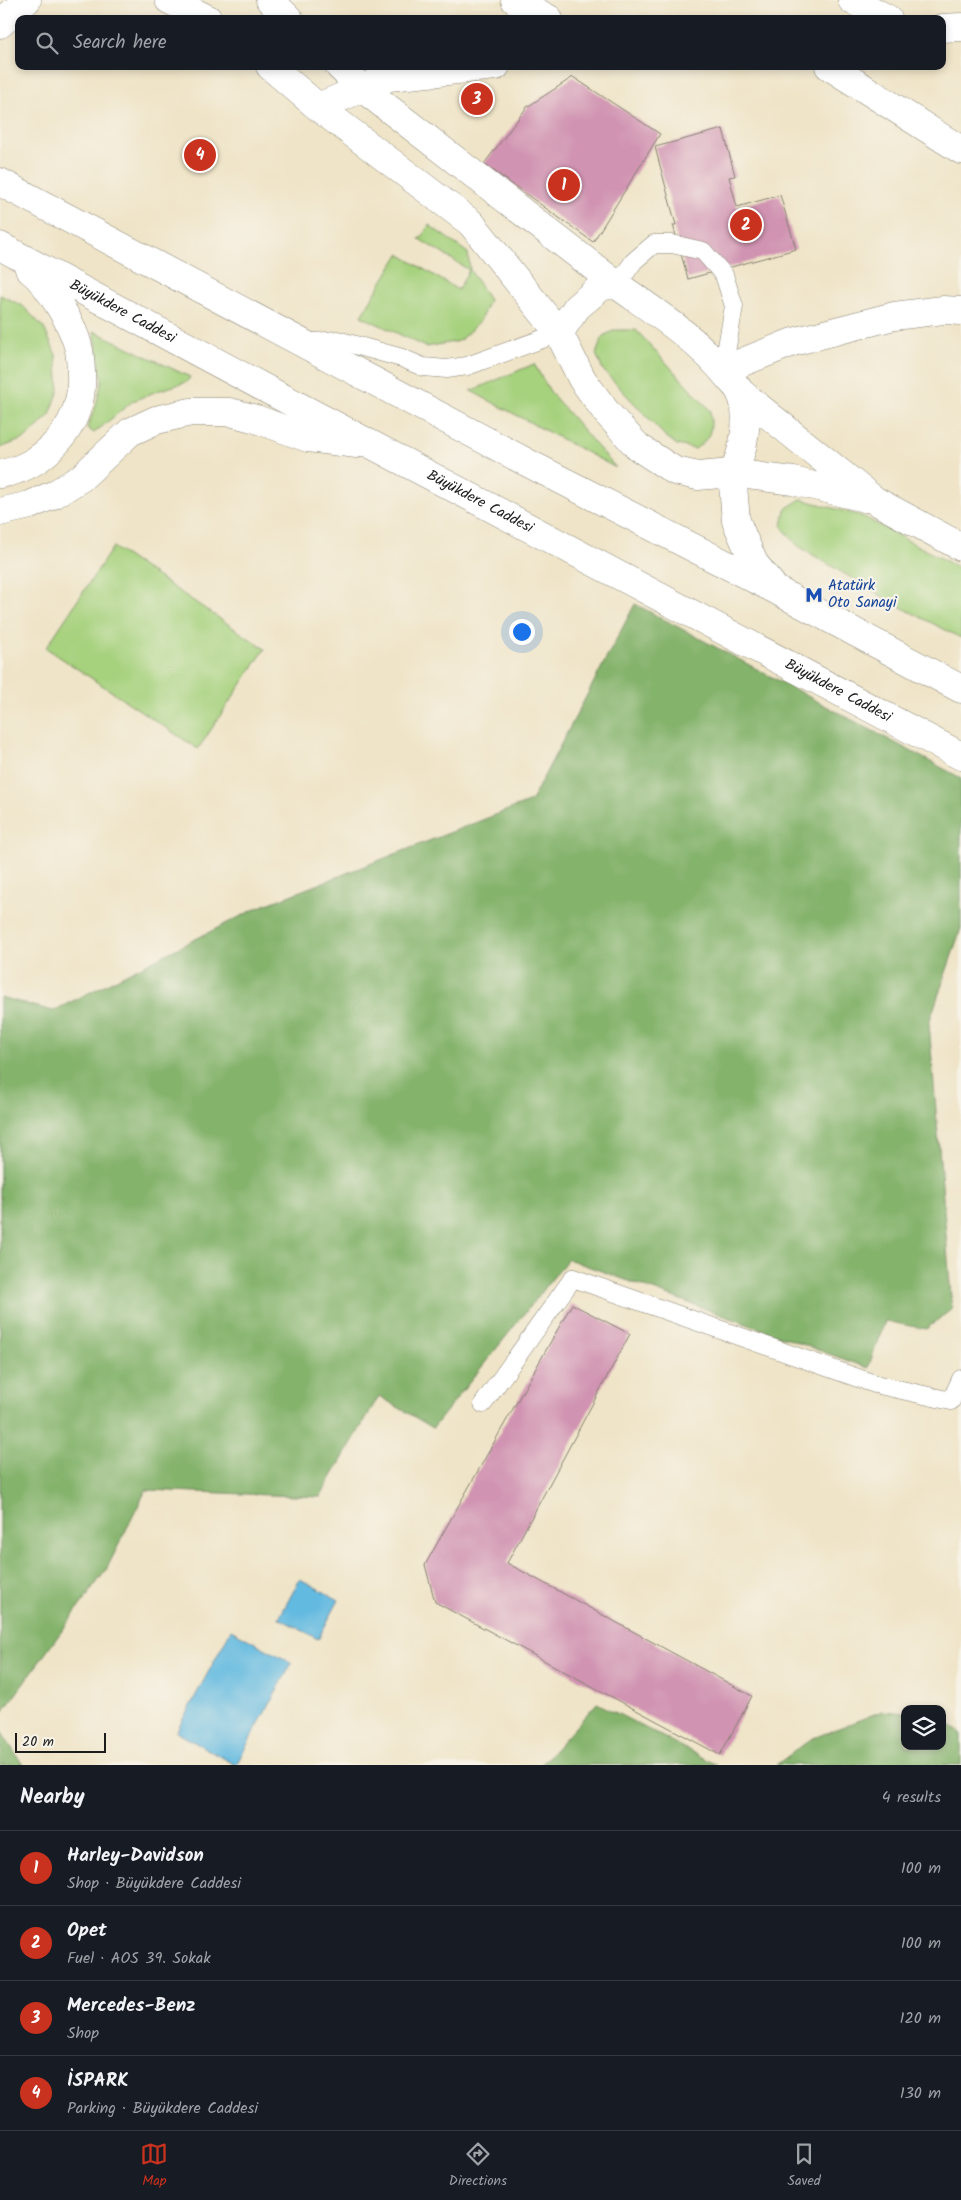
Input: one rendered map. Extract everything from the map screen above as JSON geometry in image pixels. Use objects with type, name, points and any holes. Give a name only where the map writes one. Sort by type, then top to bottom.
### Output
[{"type":"main road","points":[[0,24],[27,0]]},
{"type":"main road","points":[[169,0],[200,15]]},
{"type":"main road","points":[[270,0],[285,15]]},
{"type":"main road","points":[[515,0],[542,15]]},
{"type":"main road","points":[[852,0],[880,15]]},
{"type":"main road","points":[[946,28],[961,27]]},
{"type":"main road","points":[[275,70],[318,106],[471,223],[559,333],[582,379],[607,413],[638,447],[675,471],[698,476],[732,473],[794,481],[874,500]]},
{"type":"main road","points":[[343,70],[362,88],[694,341],[723,370],[740,392],[874,500],[961,547]]},
{"type":"main road","points":[[318,106],[389,77],[457,70]]},
{"type":"main road","points":[[835,70],[961,150]]},
{"type":"main road","points":[[0,182],[517,457],[776,590],[961,689]]},
{"type":"main road","points":[[0,247],[35,274],[61,306],[79,350],[80,395],[71,423],[52,448],[36,461],[16,472],[0,474]]},
{"type":"main road","name":"Büyükdere Caddesi","points":[[0,247],[961,756]]},
{"type":"main road","points":[[559,333],[577,307],[602,286],[617,284]]},
{"type":"main road","points":[[723,370],[792,342],[894,316],[943,310],[961,311]]},
{"type":"main road","points":[[740,392],[745,414],[741,453],[732,473],[736,521],[754,563],[776,590]]},
{"type":"main road","points":[[0,512],[30,505],[55,494],[81,478],[130,432],[156,420],[191,412],[230,412],[256,419],[308,438],[374,446]]},
{"type":"lane","points":[[617,284],[634,261],[654,244],[672,244],[703,251],[724,275],[734,306],[723,370]]},
{"type":"lane","points":[[303,343],[337,340],[402,358],[424,368],[447,369],[468,366],[559,333]]},
{"type":"lane","points":[[483,1404],[573,1278],[875,1384],[951,1401],[961,1379]]},
{"type":"green space","points":[[429,225],[468,253],[470,270],[489,300],[480,321],[459,341],[426,347],[361,316],[399,254],[458,290],[469,270],[419,239],[423,236]]},
{"type":"green space","points":[[0,295],[23,306],[44,328],[56,355],[59,390],[50,415],[26,438],[0,448]]},
{"type":"green space","points":[[615,330],[636,330],[710,410],[710,432],[705,441],[695,449],[677,445],[665,436],[603,370],[596,354],[603,336]]},
{"type":"green space","points":[[94,331],[190,377],[187,382],[133,401],[94,433],[87,428],[96,405],[102,380]]},
{"type":"green space","points":[[534,364],[551,393],[616,468],[471,391]]},
{"type":"green space","points":[[801,499],[862,516],[961,569],[961,638],[895,604],[798,546],[782,527],[785,509]]},
{"type":"green space","points":[[113,547],[265,649],[198,749],[46,648]]},
{"type":"green space","points":[[635,604],[961,778],[961,928],[929,1023],[952,1309],[926,1329],[885,1321],[868,1368],[568,1259],[433,1428],[379,1396],[320,1497],[146,1490],[106,1570],[0,1716],[0,997],[53,1011],[257,908],[531,801]]},
{"type":"green space","points":[[597,1703],[717,1765],[541,1765]]},
{"type":"green space","points":[[882,1711],[901,1713],[901,1750],[946,1750],[946,1722],[961,1733],[961,1765],[776,1765],[811,1739]]},
{"type":"green space","points":[[0,1730],[23,1765],[0,1765]]},
{"type":"water","points":[[300,1579],[339,1600],[318,1639],[279,1618]]},
{"type":"water","points":[[231,1630],[292,1663],[236,1765],[176,1732]]},
{"type":"building","points":[[573,77],[660,134],[593,242],[484,164],[527,107]]},
{"type":"building","points":[[723,129],[735,176],[729,177],[737,207],[780,195],[796,249],[688,279],[655,147]]},
{"type":"building","points":[[572,1304],[630,1334],[507,1563],[752,1696],[720,1755],[435,1602],[425,1565]]},
{"type":"place","name":"Mercedes-Benz","points":[[477,99]]},
{"type":"place","name":"İSPARK","points":[[200,155]]},
{"type":"place","name":"Harley-Davidson","points":[[564,185]]},
{"type":"place","name":"Opet","points":[[746,225]]},
{"type":"place","name":"Atatürk Oto Sanayi","points":[[814,595]]}]
